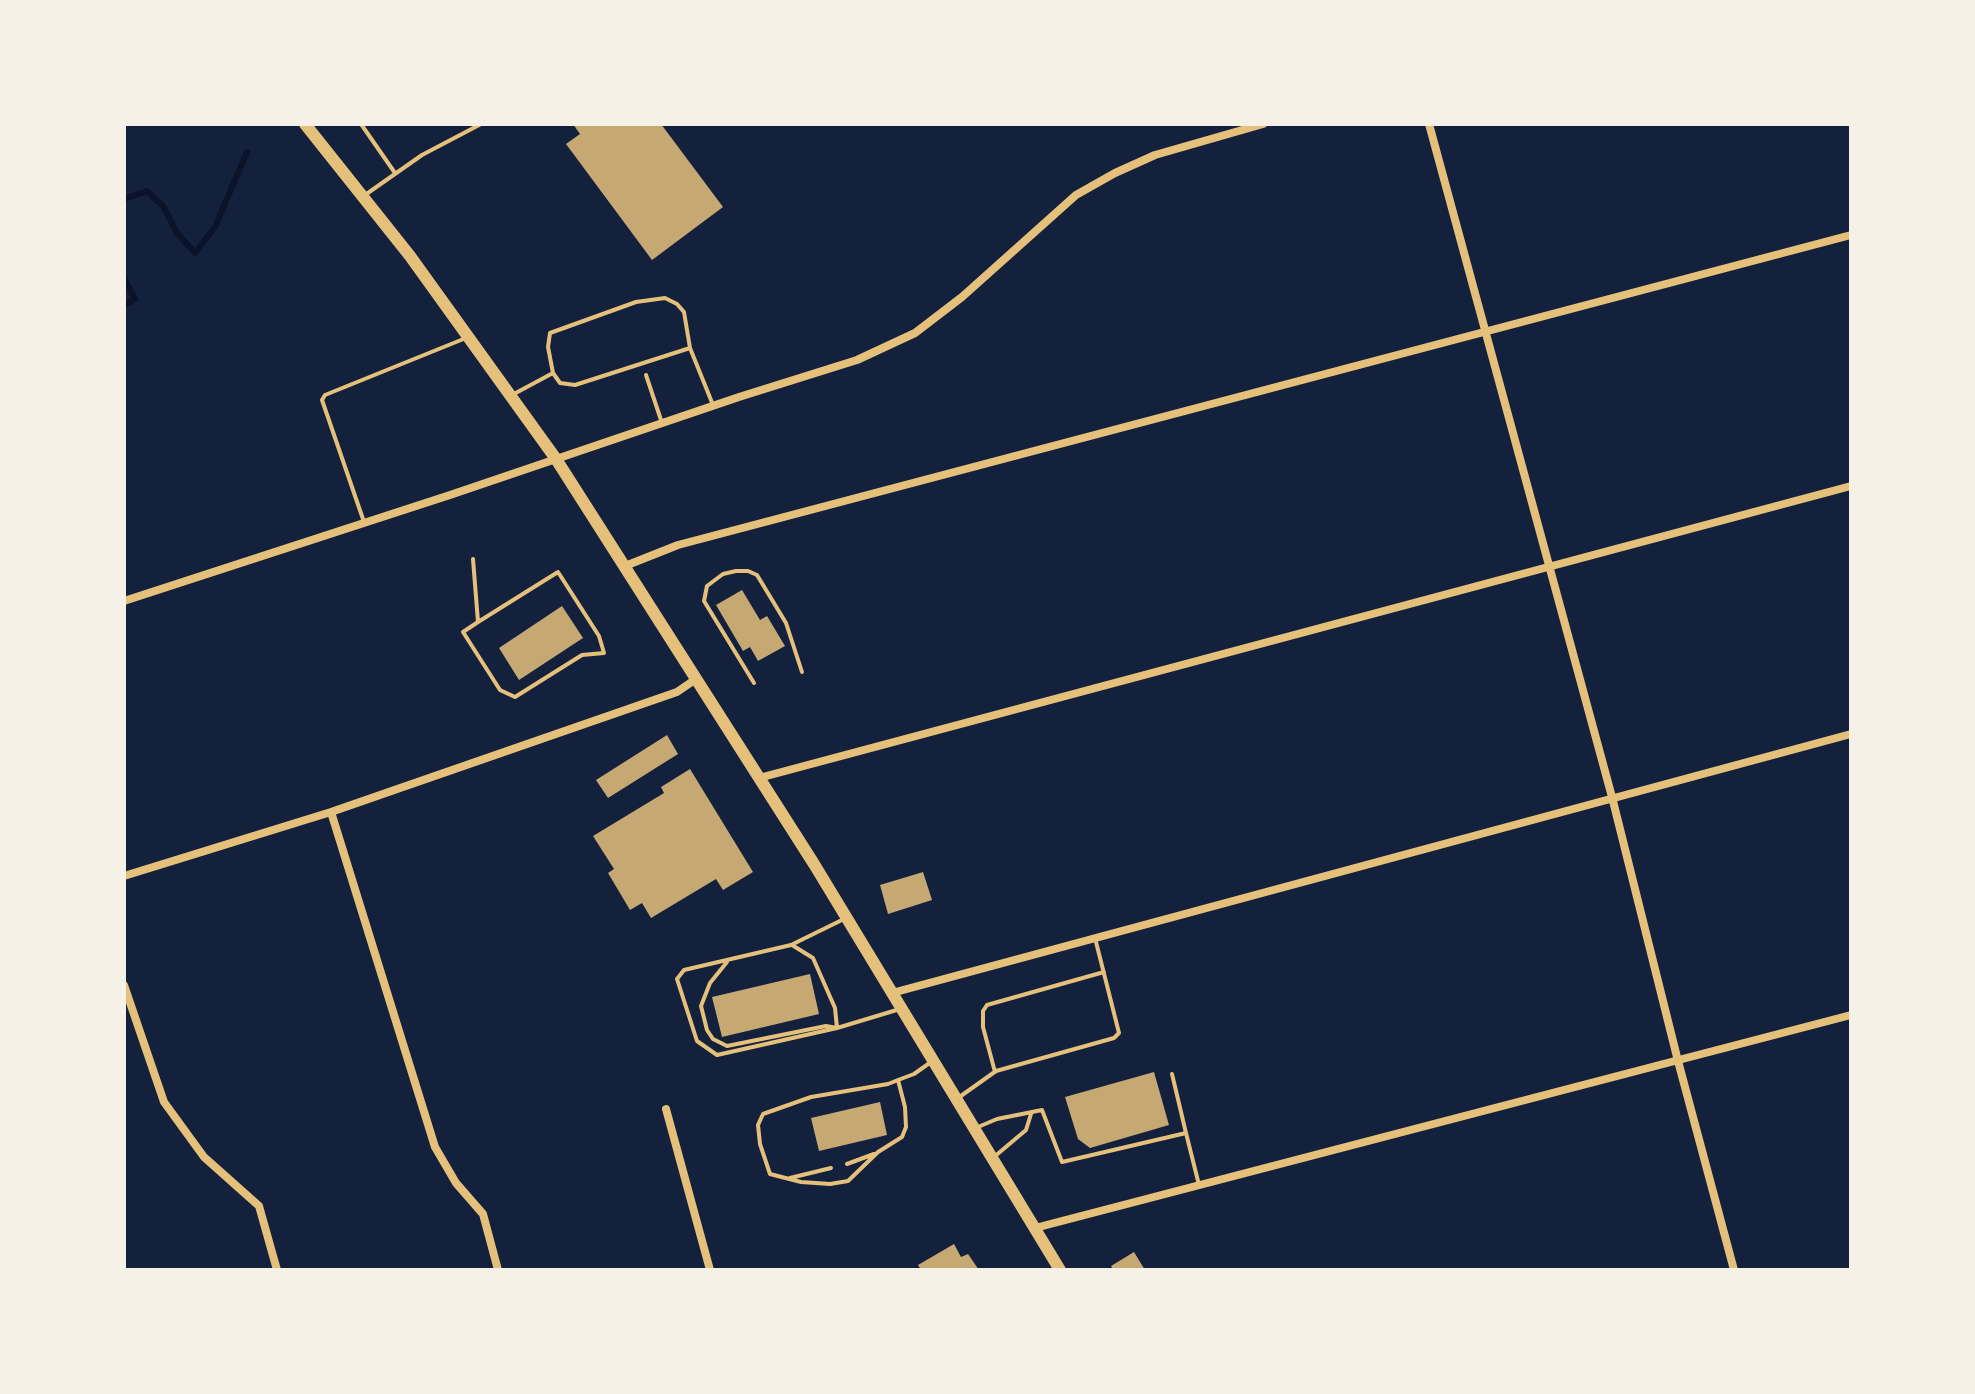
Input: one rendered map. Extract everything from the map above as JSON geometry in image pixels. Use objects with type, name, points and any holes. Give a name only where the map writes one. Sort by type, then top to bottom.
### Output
[{"type":"main road","points":[[305,124],[410,256],[556,459],[847,918],[1060,1270]]},
{"type":"street","points":[[124,601],[857,360],[915,333],[962,297],[1076,195],[1155,155],[1263,124]]},
{"type":"street","points":[[1429,124],[1612,797],[1734,1270]]},
{"type":"street","points":[[625,566],[678,545],[1851,235]]},
{"type":"street","points":[[759,778],[1851,486]]},
{"type":"street","points":[[124,876],[331,812],[677,692],[696,679]]},
{"type":"street","points":[[892,993],[1851,734]]},
{"type":"street","points":[[331,812],[435,1147],[456,1183],[483,1214],[498,1270]]},
{"type":"street","points":[[124,985],[164,1102],[204,1157],[259,1206],[277,1270]]},
{"type":"street","points":[[1035,1228],[1851,1015]]},
{"type":"street","points":[[666,1109],[710,1270]]},
{"type":"lane","points":[[361,124],[395,173]]},
{"type":"lane","points":[[363,196],[422,155],[481,124]]},
{"type":"lane","points":[[690,348],[575,385],[560,383],[553,373],[548,347],[550,333],[636,302],[665,298],[684,312],[690,348],[713,405]]},
{"type":"lane","points":[[364,523],[322,400],[325,395],[469,337]]},
{"type":"lane","points":[[510,397],[553,373]]},
{"type":"lane","points":[[646,375],[662,423]]},
{"type":"lane","points":[[473,559],[478,622]]},
{"type":"lane","points":[[754,683],[704,601],[707,586],[723,574],[748,571],[757,575],[786,623],[802,672]]},
{"type":"lane","points":[[558,572],[599,636],[604,653],[582,655],[515,697],[500,690],[463,632],[478,622],[558,572]]},
{"type":"lane","points":[[847,918],[791,945],[684,970],[677,979],[697,1041],[717,1055],[837,1028],[902,1009]]},
{"type":"lane","points":[[956,1099],[995,1072],[1114,1038],[1119,1033],[1095,938]]},
{"type":"lane","points":[[791,945],[813,958],[835,1008],[837,1028]]},
{"type":"lane","points":[[728,960],[710,983],[701,1006],[707,1030],[713,1039],[727,1046],[826,1026],[837,1028]]},
{"type":"lane","points":[[995,1072],[982,1020],[987,1005],[1104,972]]},
{"type":"lane","points":[[878,1152],[848,1181],[830,1184],[787,1178],[770,1174],[760,1144],[758,1125],[763,1114],[811,1097],[888,1084],[914,1074],[933,1061]]},
{"type":"lane","points":[[1172,1074],[1200,1185]]},
{"type":"lane","points":[[847,1164],[878,1152],[902,1137],[906,1127],[905,1107],[898,1080]]},
{"type":"lane","points":[[975,1129],[997,1119],[1042,1110],[1062,1162],[1186,1133]]},
{"type":"lane","points":[[992,1158],[1026,1130],[1031,1114]]},
{"type":"lane","points":[[787,1178],[831,1168]]},
{"type":"building","points":[[573,124],[661,124],[723,207],[652,260],[566,144],[580,134]]},
{"type":"building","points":[[742,590],[760,620],[767,616],[785,646],[758,661],[750,647],[743,651],[716,605]]},
{"type":"building","points":[[562,606],[583,638],[519,680],[499,648]]},
{"type":"building","points":[[667,735],[678,754],[608,798],[596,780]]},
{"type":"building","points":[[690,769],[753,872],[723,890],[716,879],[651,918],[642,903],[630,910],[608,873],[614,869],[593,836],[664,793],[661,787]]},
{"type":"building","points":[[923,872],[932,900],[888,914],[880,885]]},
{"type":"building","points":[[810,974],[819,1014],[722,1037],[712,997]]},
{"type":"building","points":[[1154,1072],[1169,1125],[1090,1148],[1078,1139],[1065,1097]]},
{"type":"building","points":[[880,1102],[887,1135],[819,1151],[811,1118]]},
{"type":"building","points":[[954,1244],[961,1257],[968,1254],[979,1270],[921,1270],[918,1265]]},
{"type":"building","points":[[1134,1252],[1145,1270],[1113,1270],[1111,1266]]},
{"type":"waterway","points":[[124,199],[147,191],[163,206],[177,233],[195,253],[215,227],[247,152]]},
{"type":"waterway","points":[[124,278],[135,299],[124,305]]}]
